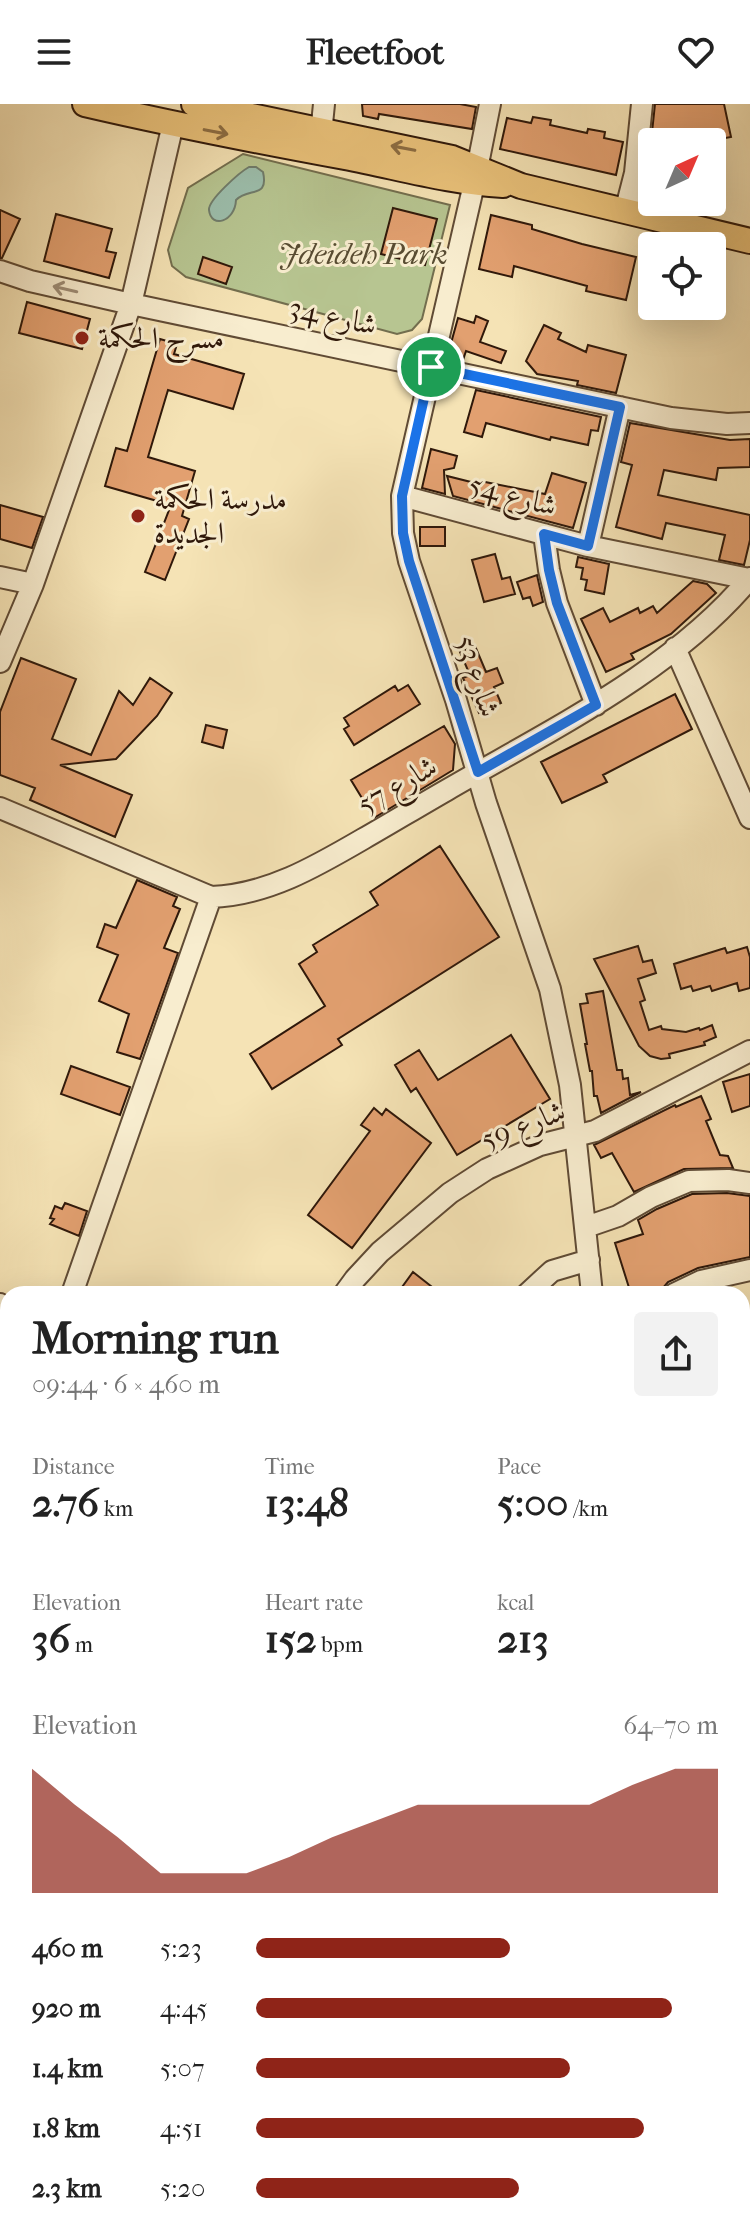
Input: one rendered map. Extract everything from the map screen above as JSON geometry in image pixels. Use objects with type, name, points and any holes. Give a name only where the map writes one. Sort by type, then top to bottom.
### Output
[{"type":"main road","points":[[85,104],[173,124],[320,142]]},
{"type":"main road","points":[[194,104],[320,142],[750,241]]},
{"type":"street","points":[[320,142],[324,104]]},
{"type":"street","name":"شارع 53","points":[[490,104],[402,496],[403,533],[409,561],[486,803],[550,989],[568,1074],[591,1286]]},
{"type":"street","points":[[625,212],[635,173],[642,104]]},
{"type":"street","points":[[0,662],[33,584],[131,304],[173,124]]},
{"type":"street","name":"شارع 34","points":[[0,271],[131,304],[671,418],[727,424],[750,423]]},
{"type":"street","points":[[588,546],[620,407]]},
{"type":"street","name":"شارع 54","points":[[402,496],[588,546],[749,579]]},
{"type":"street","points":[[544,534],[557,603],[596,705]]},
{"type":"street","points":[[0,577],[33,584]]},
{"type":"street","name":"شارع 57","points":[[211,897],[255,891],[310,870],[596,705],[675,648],[716,614],[749,579]]},
{"type":"street","points":[[675,648],[750,818]]},
{"type":"street","points":[[0,808],[211,897],[75,1286]]},
{"type":"street","name":"شارع 59","points":[[350,1286],[380,1252],[450,1193],[487,1169],[540,1145],[595,1131],[618,1121],[750,1051]]},
{"type":"street","points":[[586,1227],[618,1216],[651,1197],[689,1181],[750,1183]]},
{"type":"street","points":[[536,1286],[552,1271],[589,1260]]},
{"type":"street","points":[[691,1286],[750,1270]]},
{"type":"green space","name":"Jdeideh Park","points":[[243,154],[450,205],[422,319],[412,330],[397,334],[186,277],[172,266],[168,250],[188,188]]},
{"type":"shaded area","points":[[249,167],[263,172],[263,186],[236,200],[228,218],[214,220],[210,205],[232,180]]},
{"type":"building","points":[[362,104],[460,104],[476,107],[472,129],[379,114],[378,119],[363,116]]},
{"type":"building","points":[[655,104],[724,104],[731,137],[726,138],[726,128],[652,128]]},
{"type":"building","points":[[533,117],[551,120],[550,125],[587,133],[588,129],[605,132],[604,138],[623,142],[616,175],[500,149],[507,118],[531,123]]},
{"type":"building","points":[[393,208],[437,219],[425,265],[381,254]]},
{"type":"building","points":[[0,210],[20,219],[2,258],[0,258]]},
{"type":"building","points":[[56,214],[112,229],[106,251],[116,253],[109,278],[44,261]]},
{"type":"building","points":[[491,215],[532,225],[532,229],[582,244],[636,257],[626,300],[586,291],[587,286],[514,266],[512,277],[479,269]]},
{"type":"building","points":[[203,257],[232,267],[226,284],[198,274]]},
{"type":"building","points":[[27,302],[90,319],[82,349],[19,333]]},
{"type":"building","points":[[476,316],[488,321],[480,342],[506,351],[501,363],[466,351],[463,360],[448,354],[458,318],[474,323]]},
{"type":"building","points":[[544,325],[561,333],[558,339],[586,352],[588,345],[626,355],[616,393],[577,385],[578,381],[537,374],[526,361]]},
{"type":"building","points":[[160,339],[177,344],[174,354],[244,374],[233,409],[168,390],[148,457],[195,471],[182,516],[189,519],[165,580],[145,572],[171,505],[105,486],[116,448],[127,451]]},
{"type":"building","points":[[476,390],[601,417],[598,431],[591,430],[588,445],[551,437],[550,440],[486,423],[482,437],[464,432]]},
{"type":"building","points":[[630,423],[730,440],[750,439],[750,467],[718,468],[716,480],[664,470],[658,495],[750,515],[750,540],[744,565],[719,560],[725,535],[666,523],[662,539],[616,527],[632,465],[621,462]]},
{"type":"building","points":[[431,449],[457,456],[454,468],[444,470],[445,494],[422,488]]},
{"type":"building","points":[[552,473],[586,483],[573,528],[453,496],[447,476],[545,494]]},
{"type":"building","points":[[0,505],[43,517],[32,548],[0,539]]},
{"type":"building","points":[[420,527],[445,527],[445,546],[420,546]]},
{"type":"building","points":[[495,554],[502,579],[510,577],[515,594],[484,602],[472,560]]},
{"type":"building","points":[[578,557],[609,564],[604,594],[585,590],[587,580],[581,579],[583,568],[576,567]]},
{"type":"building","points":[[537,575],[543,602],[533,606],[530,597],[523,599],[517,582]]},
{"type":"building","points":[[693,581],[707,584],[716,593],[671,634],[631,654],[634,659],[606,672],[581,619],[603,608],[610,622],[638,608],[640,613],[653,606],[657,613]]},
{"type":"building","points":[[475,646],[486,672],[497,668],[503,683],[494,687],[501,703],[479,713],[463,678],[470,675],[460,652]]},
{"type":"building","points":[[21,658],[76,679],[52,739],[91,755],[119,691],[133,705],[150,678],[172,693],[157,716],[116,759],[60,765],[132,795],[115,837],[30,800],[35,788],[0,775],[0,712]]},
{"type":"building","points":[[408,685],[420,704],[354,745],[344,729],[349,726],[344,718],[395,686],[398,691]]},
{"type":"building","points":[[675,694],[692,729],[603,775],[607,782],[562,803],[541,762]]},
{"type":"building","points":[[206,725],[227,730],[223,748],[202,742]]},
{"type":"building","points":[[444,726],[455,744],[453,770],[374,818],[351,780]]},
{"type":"building","points":[[440,846],[499,937],[338,1039],[342,1045],[272,1089],[250,1054],[325,1006],[299,964],[317,952],[313,945],[378,905],[370,892]]},
{"type":"building","points":[[137,880],[177,897],[173,906],[180,909],[164,948],[178,953],[140,1059],[117,1052],[129,1014],[99,1001],[118,955],[97,947],[105,924],[116,928]]},
{"type":"building","points":[[638,946],[643,962],[652,960],[656,973],[638,979],[645,1000],[640,1002],[649,1030],[661,1026],[662,1029],[686,1032],[712,1025],[716,1037],[704,1042],[705,1045],[669,1054],[670,1058],[650,1056],[639,1046],[594,959]]},
{"type":"building","points":[[747,947],[750,988],[739,991],[737,983],[712,991],[710,986],[693,991],[691,986],[681,989],[674,964],[725,948],[727,953]]},
{"type":"building","points":[[603,991],[617,1070],[622,1070],[623,1079],[628,1078],[630,1095],[641,1092],[601,1113],[597,1096],[594,1096],[580,1004],[588,1003],[586,994]]},
{"type":"building","points":[[511,1035],[550,1099],[457,1155],[416,1088],[411,1092],[395,1065],[419,1050],[438,1080]]},
{"type":"building","points":[[71,1066],[130,1087],[120,1115],[61,1094]]},
{"type":"building","points":[[750,1074],[750,1106],[732,1112],[723,1082]]},
{"type":"building","points":[[701,1096],[711,1119],[706,1121],[720,1155],[728,1156],[733,1168],[684,1169],[634,1192],[612,1153],[601,1158],[594,1145],[675,1105]]},
{"type":"building","points":[[374,1108],[382,1115],[386,1109],[431,1143],[352,1248],[308,1215],[370,1131],[361,1125]]},
{"type":"building","points":[[692,1194],[750,1196],[750,1257],[698,1268],[665,1286],[628,1286],[615,1243],[643,1234],[638,1220]]},
{"type":"building","points":[[65,1203],[87,1211],[79,1236],[50,1224],[54,1219],[50,1218],[55,1206],[62,1209]]},
{"type":"building","points":[[413,1272],[431,1286],[403,1286]]},
{"type":"place","name":"مسرح الحكمة","points":[[82,338]]},
{"type":"place","name":"مدرسة الحكمة الجديدة","points":[[138,516]]},
{"type":"route","points":[[431,367],[620,407],[588,546],[544,534],[557,603],[596,705],[478,772],[409,561],[403,533],[402,496],[431,367]]}]
